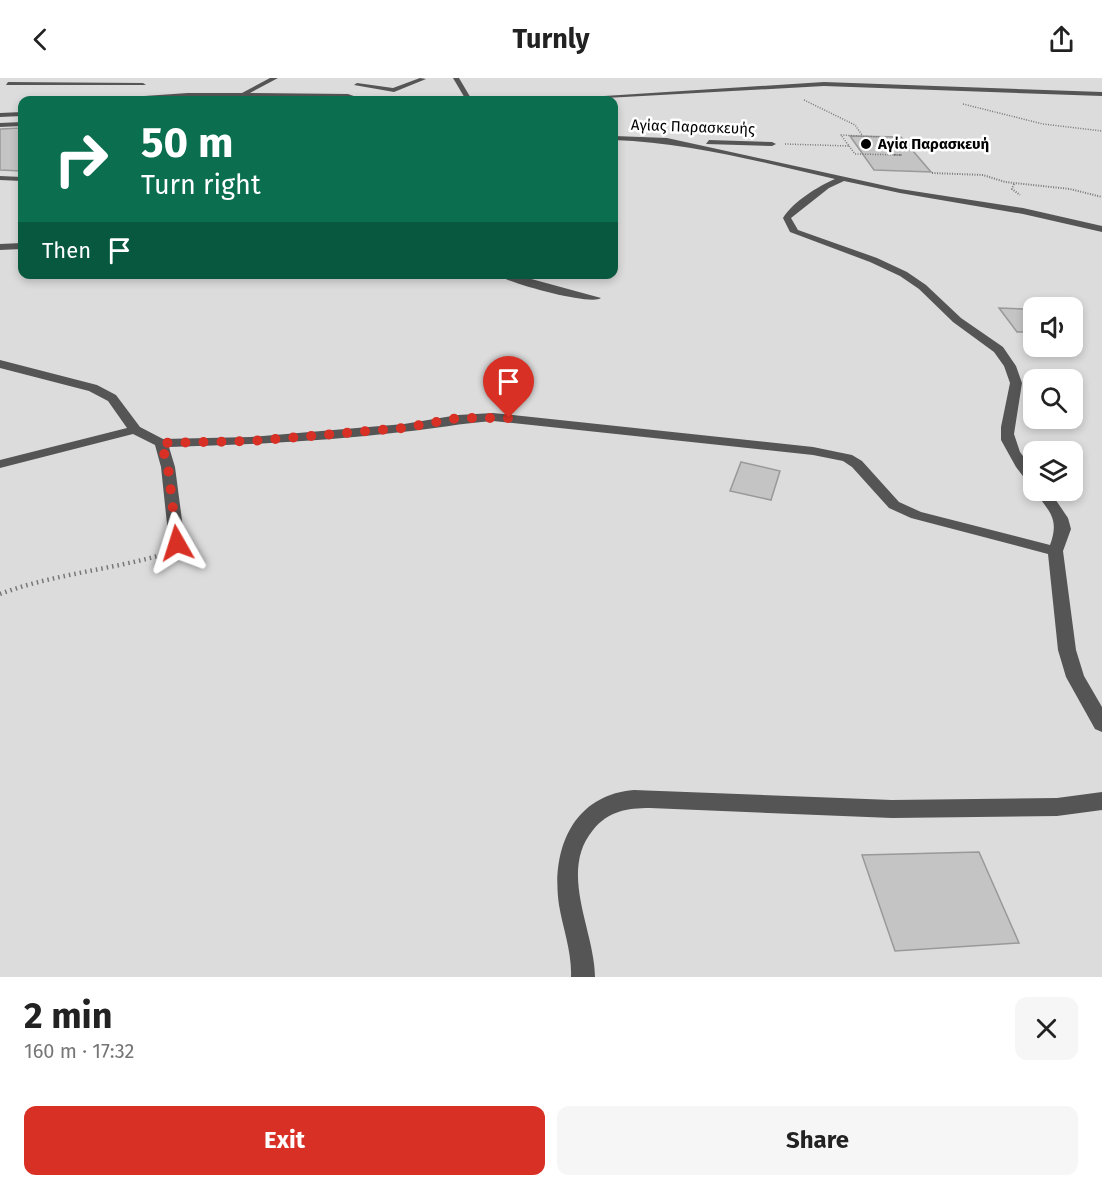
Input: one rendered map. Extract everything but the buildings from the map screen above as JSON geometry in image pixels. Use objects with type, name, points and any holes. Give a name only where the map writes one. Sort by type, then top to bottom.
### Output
[{"type":"street","points":[[0,88],[21,78]]},
{"type":"street","points":[[241,96],[256,86],[275,78]]},
{"type":"street","points":[[338,96],[369,78]]},
{"type":"street","points":[[413,78],[423,79]]},
{"type":"street","points":[[357,85],[394,90],[429,78]]},
{"type":"street","points":[[456,78],[467,96]]},
{"type":"street","points":[[595,96],[732,85],[824,84],[877,78]]},
{"type":"street","points":[[8,84],[146,83],[126,96]]},
{"type":"street","points":[[824,84],[1102,94]]},
{"type":"street","points":[[172,96],[205,96]]},
{"type":"street","points":[[0,115],[18,114]]},
{"type":"street","points":[[0,126],[18,124]]},
{"type":"street","name":"Αγίας Παρασκευής","points":[[618,138],[772,144]]},
{"type":"street","points":[[658,140],[1102,229]]},
{"type":"street","points":[[0,178],[18,179]]},
{"type":"street","points":[[843,178],[826,186],[791,212],[787,218],[788,224],[795,232],[878,263],[916,282],[949,314],[1003,353],[1011,366],[1016,390],[1007,422],[1007,436],[1023,463]]},
{"type":"street","points":[[0,247],[18,246]]},
{"type":"street","points":[[517,279],[573,295],[596,298]]},
{"type":"street","points":[[0,364],[93,388],[112,398],[135,430],[161,443],[252,441],[404,428],[458,418],[493,417],[813,451],[847,458],[857,464],[894,505],[916,515],[1055,551]]},
{"type":"street","points":[[0,464],[135,430]]},
{"type":"street","points":[[161,443],[168,467],[177,543]]},
{"type":"street","points":[[1049,501],[1061,518],[1061,539],[1055,551],[1067,650],[1075,677],[1102,724]]},
{"type":"street","points":[[583,977],[578,934],[570,904],[569,867],[572,841],[590,815],[619,801],[650,798],[892,809],[1000,805],[1057,807],[1102,801]]},
{"type":"path","points":[[774,86],[855,125],[862,135]]},
{"type":"path","points":[[960,104],[1032,122],[1102,131]]},
{"type":"path","points":[[880,137],[841,135],[855,154],[902,155]]},
{"type":"path","points":[[772,144],[849,146]]},
{"type":"path","points":[[932,173],[983,175],[1005,182],[1070,189],[1102,197]]},
{"type":"path","points":[[0,594],[30,583],[163,555],[177,543]]},
{"type":"shaded area","points":[[0,78],[1102,78],[1102,977],[0,977]]},
{"type":"place","name":"Αγία Παρασκευή","points":[[866,144]]},
{"type":"route","points":[[177,543],[168,467],[161,443],[252,441],[404,428],[458,418],[509,418]]}]
